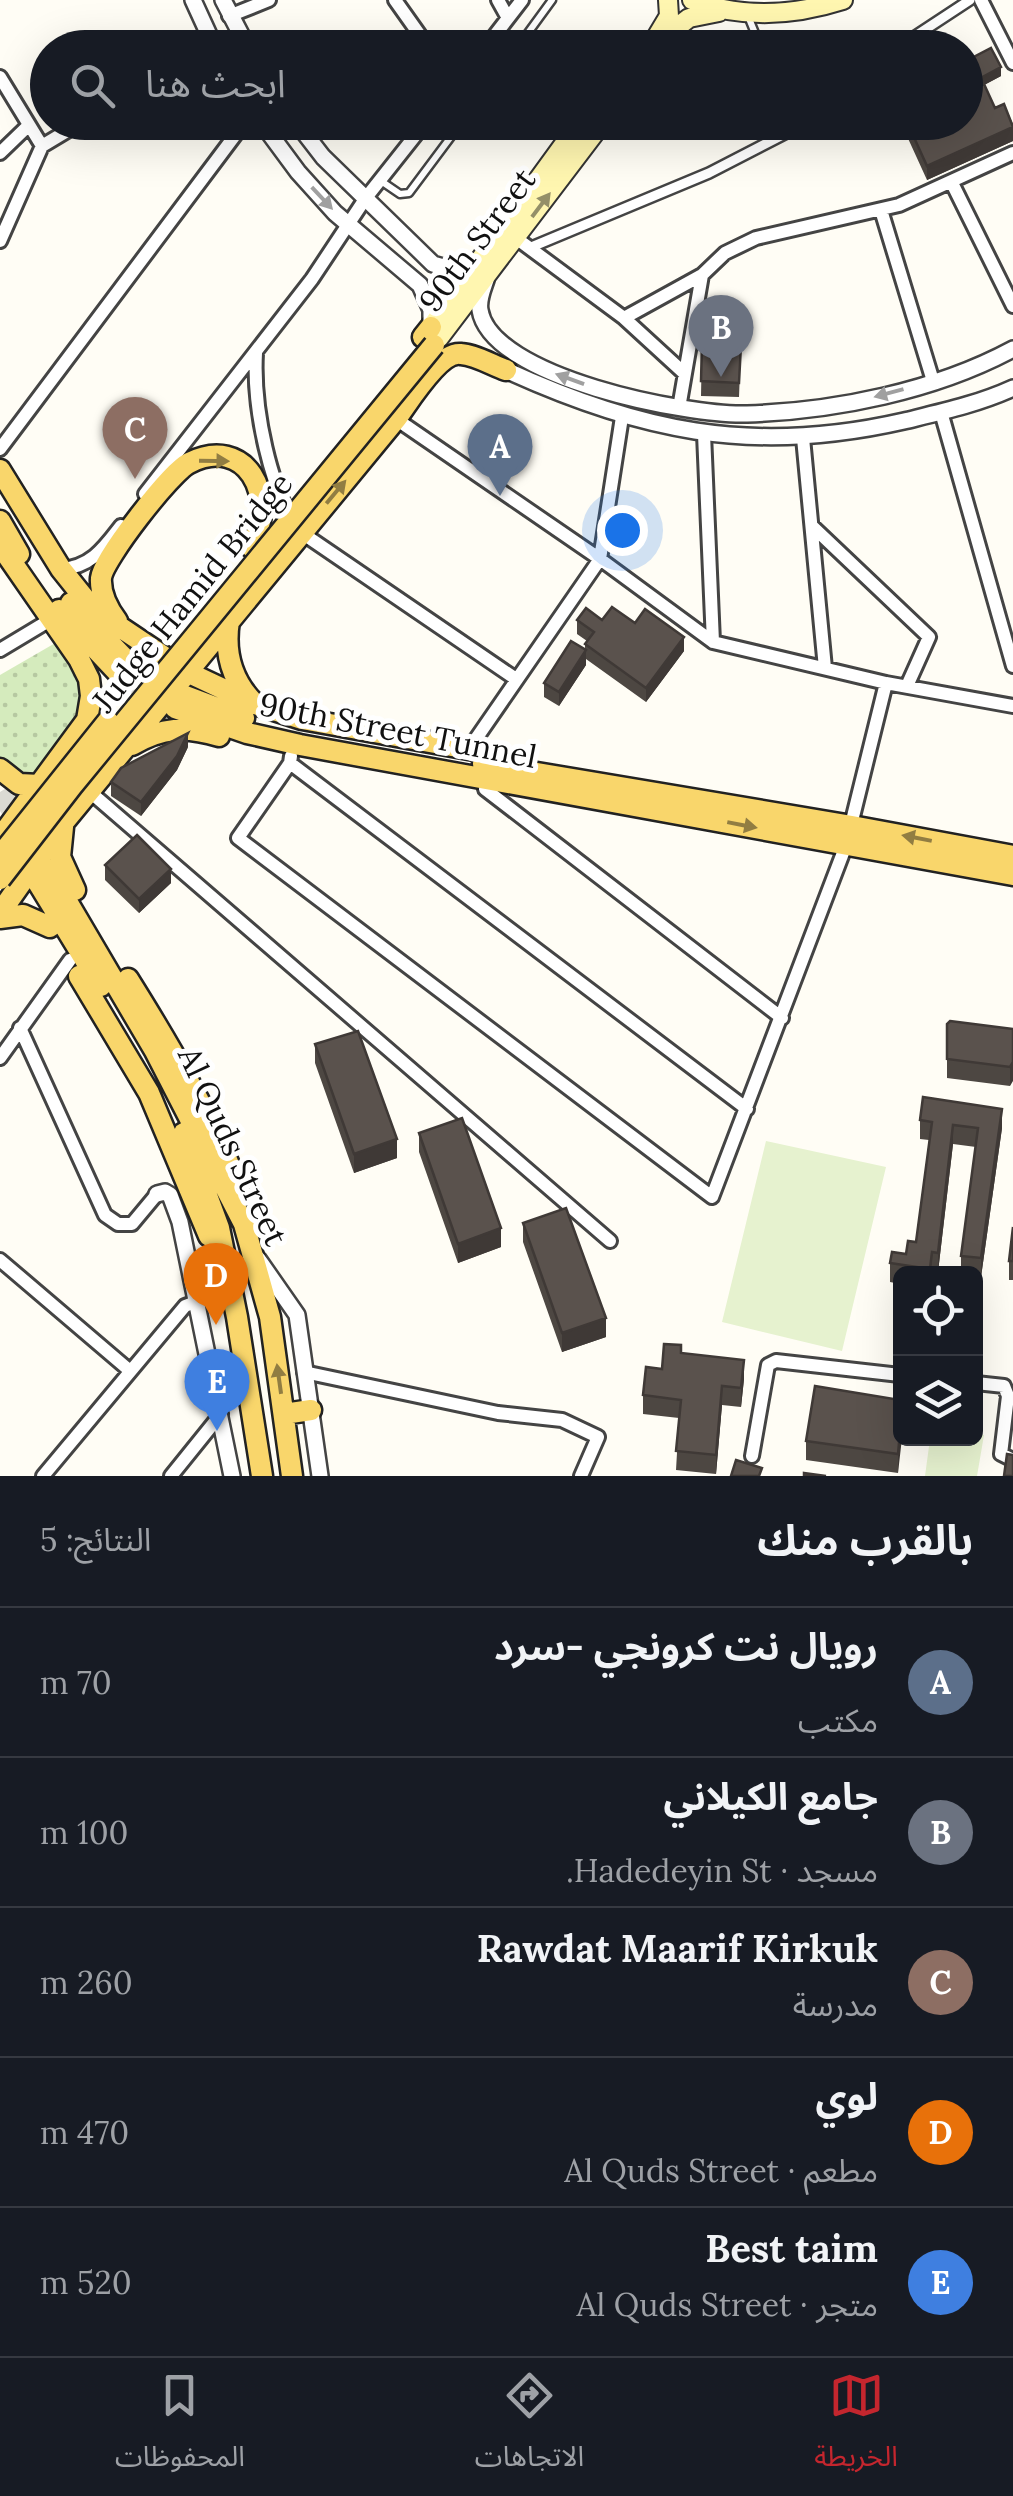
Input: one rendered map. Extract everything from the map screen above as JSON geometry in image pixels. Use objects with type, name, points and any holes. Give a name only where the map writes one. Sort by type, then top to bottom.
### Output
[{"type":"main road","points":[[660,30],[669,16],[668,0]]},
{"type":"main road","points":[[692,0],[743,12]]},
{"type":"main road","points":[[673,30],[689,18],[718,12],[796,12],[844,0]]},
{"type":"main road","name":"90th Street","points":[[432,337],[568,140]]},
{"type":"main road","name":"90th Street","points":[[480,272],[522,243],[591,140]]},
{"type":"main road","name":"Judge Hamid Bridge","points":[[0,856],[251,547],[432,337]]},
{"type":"main road","name":"Judge Hamid Bridge","points":[[0,880],[432,337]]},
{"type":"main road","points":[[0,916],[35,878],[64,822],[441,360],[464,354],[506,370]]},
{"type":"main road","points":[[128,633],[114,618],[102,588],[104,565],[168,480],[187,464],[205,458],[224,458],[242,465],[260,488],[262,521],[251,547]]},
{"type":"main road","points":[[0,470],[61,569],[93,609],[187,672],[255,704],[327,724],[552,764],[610,792]]},
{"type":"main road","points":[[0,492],[54,582],[124,669],[72,627],[28,568],[0,521]]},
{"type":"main road","points":[[0,546],[79,659],[91,696],[87,720],[0,838]]},
{"type":"main road","points":[[230,621],[226,644],[230,666],[255,704]]},
{"type":"main road","name":"90th Street Tunnel","points":[[179,702],[296,732],[610,792]]},
{"type":"main road","points":[[122,750],[149,735],[184,728],[291,760],[542,798],[610,792],[849,835],[1013,856]]},
{"type":"main road","points":[[0,768],[19,784],[40,785]]},
{"type":"main road","points":[[64,822],[60,847],[64,868],[211,1124],[240,1192],[244,1224]]},
{"type":"main road","points":[[849,835],[1013,875]]},
{"type":"main road","points":[[0,864],[35,878]]},
{"type":"main road","points":[[35,878],[50,927],[149,1094],[230,1289]]},
{"type":"main road","name":"Al Quds Street","points":[[35,878],[178,1105],[244,1224],[270,1317],[292,1476]]},
{"type":"main road","points":[[0,916],[23,915],[50,927]]},
{"type":"main road","name":"Al Quds Street","points":[[178,1105],[208,1192],[230,1289],[262,1476]]},
{"type":"main road","points":[[284,1414],[311,1410]]},
{"type":"street","points":[[193,0],[205,30]]},
{"type":"street","points":[[238,30],[226,8],[269,0]]},
{"type":"street","points":[[396,0],[417,30]]},
{"type":"street","points":[[498,0],[508,18]]},
{"type":"street","points":[[499,30],[522,0]]},
{"type":"street","points":[[925,30],[970,0]]},
{"type":"street","points":[[980,0],[1013,63]]},
{"type":"street","points":[[0,77],[30,129]]},
{"type":"street","points":[[0,153],[28,126]]},
{"type":"street","points":[[38,140],[42,146]]},
{"type":"street","points":[[0,241],[42,146],[52,140]]},
{"type":"street","points":[[0,449],[232,140]]},
{"type":"street","points":[[274,140],[298,172],[349,224],[420,285],[430,310],[432,337],[545,389],[622,417],[704,434],[803,438],[941,412],[1013,388]]},
{"type":"street","points":[[310,140],[323,158],[433,264],[480,272],[484,321],[511,350],[549,372],[592,387],[680,408],[745,414],[868,398],[980,367],[1013,349]]},
{"type":"street","points":[[61,569],[77,567],[98,555],[326,261],[366,199],[412,140]]},
{"type":"street","points":[[522,243],[655,197],[766,140]]},
{"type":"street","points":[[624,318],[702,275],[725,253],[745,242],[881,210],[952,183],[1013,153]]},
{"type":"street","points":[[952,183],[1013,306]]},
{"type":"street","points":[[881,210],[933,381]]},
{"type":"street","points":[[522,243],[624,318],[684,373]]},
{"type":"street","points":[[680,408],[702,275]]},
{"type":"street","points":[[256,351],[257,405],[264,442],[286,508],[302,533],[516,678]]},
{"type":"street","points":[[980,367],[993,397]]},
{"type":"street","points":[[941,412],[1013,666]]},
{"type":"street","points":[[744,438],[745,414]]},
{"type":"street","points":[[469,749],[600,559],[622,417]]},
{"type":"street","points":[[396,419],[713,642],[886,683],[1013,706]]},
{"type":"street","points":[[704,434],[713,642]]},
{"type":"street","points":[[803,438],[825,668]]},
{"type":"street","points":[[812,526],[929,638],[907,686]]},
{"type":"street","points":[[0,650],[50,620]]},
{"type":"street","points":[[747,1109],[291,760],[238,838],[712,1197],[747,1109],[782,1018],[849,835],[886,683]]},
{"type":"street","points":[[486,789],[782,1018]]},
{"type":"street","points":[[89,791],[610,1241]]},
{"type":"street","points":[[0,1058],[70,960]]},
{"type":"street","points":[[20,1028],[106,1214],[118,1224],[132,1224],[162,1191],[170,1196],[198,1301],[232,1476]]},
{"type":"street","points":[[256,1256],[297,1315],[320,1476]]},
{"type":"street","points":[[0,1260],[129,1370]]},
{"type":"street","points":[[43,1476],[129,1370],[186,1306],[198,1301]]},
{"type":"street","points":[[752,1456],[768,1364],[776,1360],[893,1373]]},
{"type":"street","points":[[304,1372],[498,1414],[562,1420],[598,1436],[581,1476]]},
{"type":"street","points":[[983,1384],[1004,1386],[1008,1396],[1001,1454],[1013,1460]]},
{"type":"street","points":[[171,1476],[221,1414]]},
{"type":"lane","points":[[530,30],[552,0]]},
{"type":"lane","points":[[743,12],[752,30]]},
{"type":"lane","points":[[380,180],[400,194],[410,193],[449,140]]},
{"type":"green space","points":[[57,642],[90,689],[40,785],[0,767],[0,675]]},
{"type":"green space","points":[[766,1141],[886,1167],[842,1351],[722,1322]]},
{"type":"green space","points":[[929,1446],[982,1446],[977,1476],[925,1476]]},
{"type":"building","points":[[991,48],[1001,67],[983,77],[983,52]]},
{"type":"building","points":[[983,84],[995,108],[1004,104],[1013,127],[927,166],[915,140],[983,140]]},
{"type":"building","points":[[702,343],[741,345],[739,383],[701,381]]},
{"type":"building","points":[[612,607],[635,623],[645,609],[684,637],[646,688],[585,644],[594,632],[577,620],[586,608],[602,620]]},
{"type":"building","points":[[571,641],[586,650],[559,692],[544,683]]},
{"type":"building","points":[[188,733],[177,756],[141,802],[111,782],[121,768]]},
{"type":"building","points":[[137,835],[171,869],[139,899],[105,865]]},
{"type":"building","points":[[950,1021],[1013,1029],[1010,1067],[947,1059]]},
{"type":"building","points":[[358,1031],[397,1139],[354,1154],[315,1044]]},
{"type":"building","points":[[923,1097],[1002,1109],[981,1258],[961,1256],[978,1128],[953,1125],[938,1253],[932,1252],[930,1266],[890,1263],[892,1252],[906,1254],[908,1241],[916,1242],[932,1122],[920,1120]]},
{"type":"building","points":[[462,1118],[501,1228],[458,1244],[419,1133]]},
{"type":"building","points":[[566,1208],[606,1318],[562,1333],[523,1223]]},
{"type":"building","points":[[1013,1227],[1013,1261],[1009,1261]]},
{"type":"building","points":[[664,1344],[681,1345],[681,1353],[744,1360],[741,1388],[722,1386],[716,1455],[676,1451],[681,1400],[643,1395],[646,1367],[662,1369]]},
{"type":"building","points":[[815,1386],[893,1399],[893,1446],[899,1446],[898,1454],[806,1441]]},
{"type":"building","points":[[1007,1454],[1013,1455],[1013,1476],[1004,1476]]},
{"type":"building","points":[[736,1460],[762,1468],[759,1476],[731,1476]]},
{"type":"tunnel","points":[[129,663],[173,689]]},
{"type":"tunnel","points":[[120,675],[161,700]]},
{"type":"tunnel","points":[[0,792],[23,829]]},
{"type":"place","name":"جامع الكيلاني","points":[[721,377]]},
{"type":"place","name":"Rawdat Maarif Kirkuk","points":[[135,479]]},
{"type":"place","name":"رويال نت كرونجي -سرد","points":[[500,496]]},
{"type":"place","name":"لوي","points":[[216,1325]]},
{"type":"place","name":"Best taim","points":[[217,1431]]}]
